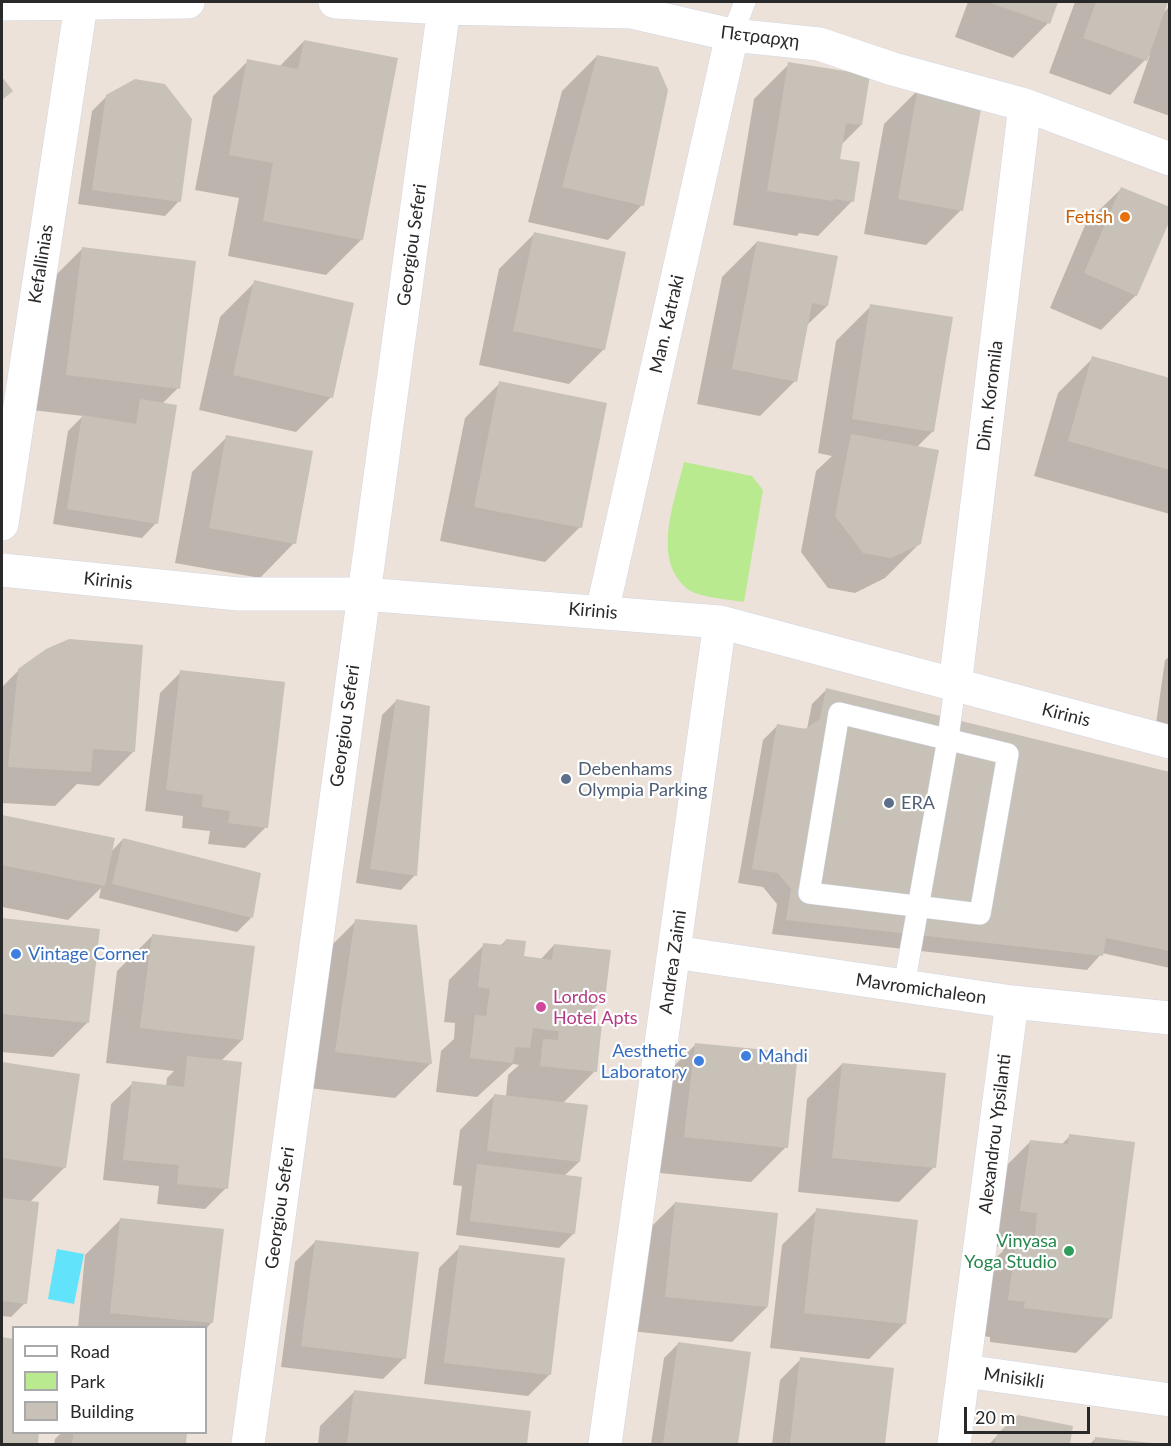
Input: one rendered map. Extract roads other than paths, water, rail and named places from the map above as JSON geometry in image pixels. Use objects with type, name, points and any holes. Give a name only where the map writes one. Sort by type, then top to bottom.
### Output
[{"type":"street","points":[[2,4],[81,5],[188,2]]},
{"type":"street","name":"Πετραρχη","points":[[335,2],[444,8],[631,12],[732,35],[819,44],[893,69],[1025,105],[1170,159]]},
{"type":"street","name":"Kefallinias","points":[[2,524],[81,5]]},
{"type":"street","name":"Georgiou Seferi","points":[[248,1444],[444,8]]},
{"type":"street","name":"Man. Katraki","points":[[602,612],[732,35]]},
{"type":"street","name":"Dim. Koromila","points":[[955,686],[1025,105]]},
{"type":"street","name":"Kirinis","points":[[2,570],[238,594],[363,594],[720,622],[1170,742]]},
{"type":"street","name":"Andrea Zaimi","points":[[605,1444],[720,622]]},
{"type":"street","name":"Mavromichaleon","points":[[674,952],[1012,1002],[1170,1018]]},
{"type":"street","name":"Alexandrou Ypsilanti","points":[[954,1444],[1012,1002]]},
{"type":"street","name":"Mnisikli","points":[[965,1371],[1170,1400]]},
{"type":"lane","points":[[732,35],[745,2]]},
{"type":"lane","points":[[904,986],[948,739],[955,686]]},
{"type":"lane","points":[[839,713],[948,739],[1008,754],[980,914],[809,892],[839,713]]},
{"type":"water","points":[[57,1249],[84,1254],[74,1304],[48,1299]]},
{"type":"place","name":"Fetish","points":[[1125,217]]},
{"type":"place","name":"Debenhams Olympia Parking","points":[[566,779]]},
{"type":"place","name":"ERA","points":[[889,803]]},
{"type":"place","name":"Vintage Corner","points":[[16,954]]},
{"type":"place","name":"Lordos Hotel Apts","points":[[541,1007]]},
{"type":"place","name":"Mahdi","points":[[746,1056]]},
{"type":"place","name":"Aesthetic Laboratory","points":[[699,1061]]},
{"type":"place","name":"Vinyasa Yoga Studio","points":[[1069,1251]]}]
